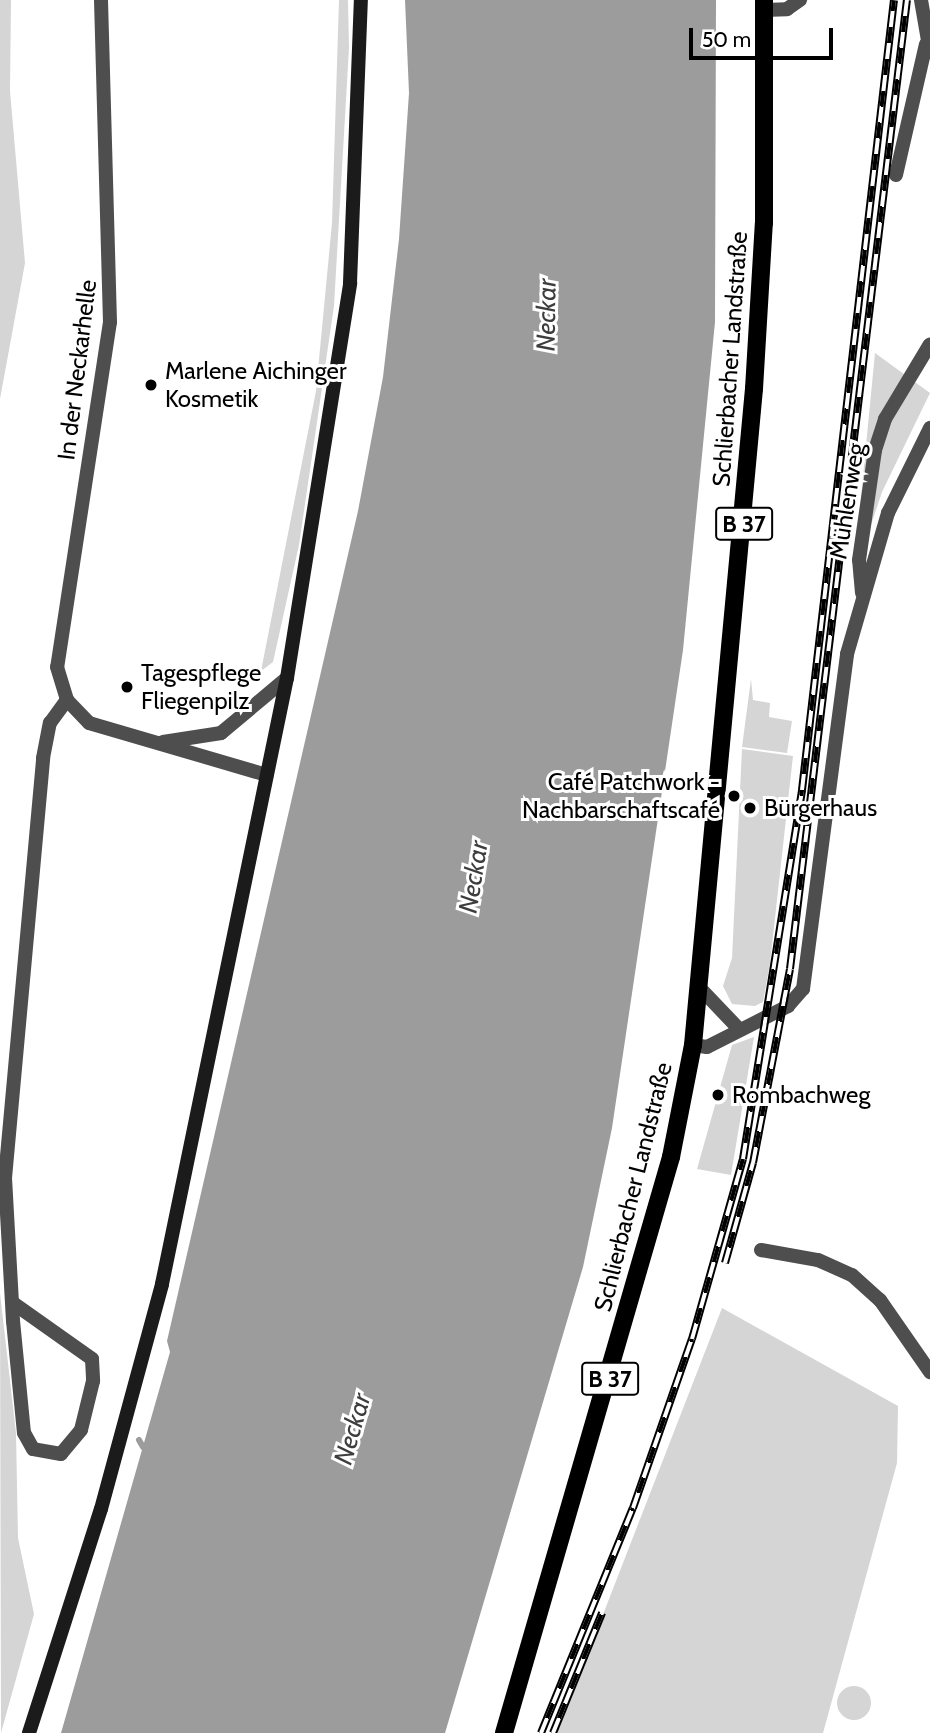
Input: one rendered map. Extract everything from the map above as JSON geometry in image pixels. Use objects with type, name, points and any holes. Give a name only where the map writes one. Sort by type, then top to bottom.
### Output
[{"type":"main road","points":[[29,1733],[75,1594],[162,1284],[287,678],[350,283],[361,0]]},
{"type":"main road","name":"Schlierbacher Landstraße","points":[[504,1733],[671,1157],[693,1045],[755,376],[764,5]]},
{"type":"street","name":"In der Neckarhelle","points":[[67,700],[57,654],[110,322],[101,0]]},
{"type":"street","name":"Schlierbacher Landstraße","points":[[764,5],[787,9],[800,0]]},
{"type":"street","points":[[896,174],[928,48],[921,0]]},
{"type":"street","name":"Mühlenweg","points":[[863,594],[859,560],[875,450],[885,419],[930,344]]},
{"type":"street","points":[[693,1045],[707,1047],[737,1028],[788,1006],[803,989],[836,712],[863,594],[894,500],[930,428]]},
{"type":"street","points":[[152,744],[222,733],[287,678]]},
{"type":"street","points":[[13,1303],[72,1339],[94,1366],[80,1430],[67,1451],[41,1454],[24,1433],[13,1303],[5,1178],[8,1098],[43,758],[50,723],[67,700],[89,723],[152,744],[267,775]]},
{"type":"street","points":[[698,986],[737,1028]]},
{"type":"street","points":[[761,1251],[818,1260],[852,1275],[880,1300],[930,1372]]},
{"type":"shaded area","points":[[0,0],[11,0],[10,91],[25,263],[0,399]]},
{"type":"shaded area","points":[[339,0],[348,0],[349,48],[334,306],[299,545],[273,662],[261,671],[316,391],[332,223]]},
{"type":"shaded area","points":[[875,353],[930,393],[882,492],[853,579]]},
{"type":"shaded area","points":[[751,679],[753,700],[770,703],[769,717],[792,721],[787,753],[742,747]]},
{"type":"shaded area","points":[[742,749],[793,756],[770,963],[763,1002],[755,1006],[732,1004],[723,986],[732,958]]},
{"type":"shaded area","points":[[754,1037],[731,1175],[697,1169],[732,1045]]},
{"type":"shaded area","points":[[0,1293],[16,1433],[18,1538],[34,1614],[1,1733]]},
{"type":"shaded area","points":[[722,1308],[898,1406],[897,1463],[823,1733],[557,1733]]},
{"type":"shaded area","points":[[854,1686],[866,1691],[871,1703],[866,1715],[854,1720],[842,1715],[837,1703],[842,1691]]},
{"type":"water","name":"Neckar","points":[[405,0],[716,0],[715,322],[683,650],[612,1128],[583,1267],[445,1733],[61,1733],[170,1352],[167,1341],[358,511],[383,377],[399,239],[409,93]]},
{"type":"waterway","points":[[139,1440],[143,1447]]},
{"type":"railway","points":[[541,1733],[633,1508],[692,1339],[743,1159],[802,790],[894,0]]},
{"type":"railway","points":[[725,1263],[753,1163],[790,969],[907,0]]},
{"type":"railway","points":[[553,1733],[602,1613]]},
{"type":"place","name":"Marlene Aichinger Kosmetik","points":[[151,385]]},
{"type":"place","name":"Tagespflege Fliegenpilz","points":[[127,687]]},
{"type":"place","name":"Café Patchwork - Nachbarschaftscafé","points":[[734,796]]},
{"type":"place","name":"Bürgerhaus","points":[[750,808]]},
{"type":"place","name":"Rombachweg","points":[[718,1095]]}]
